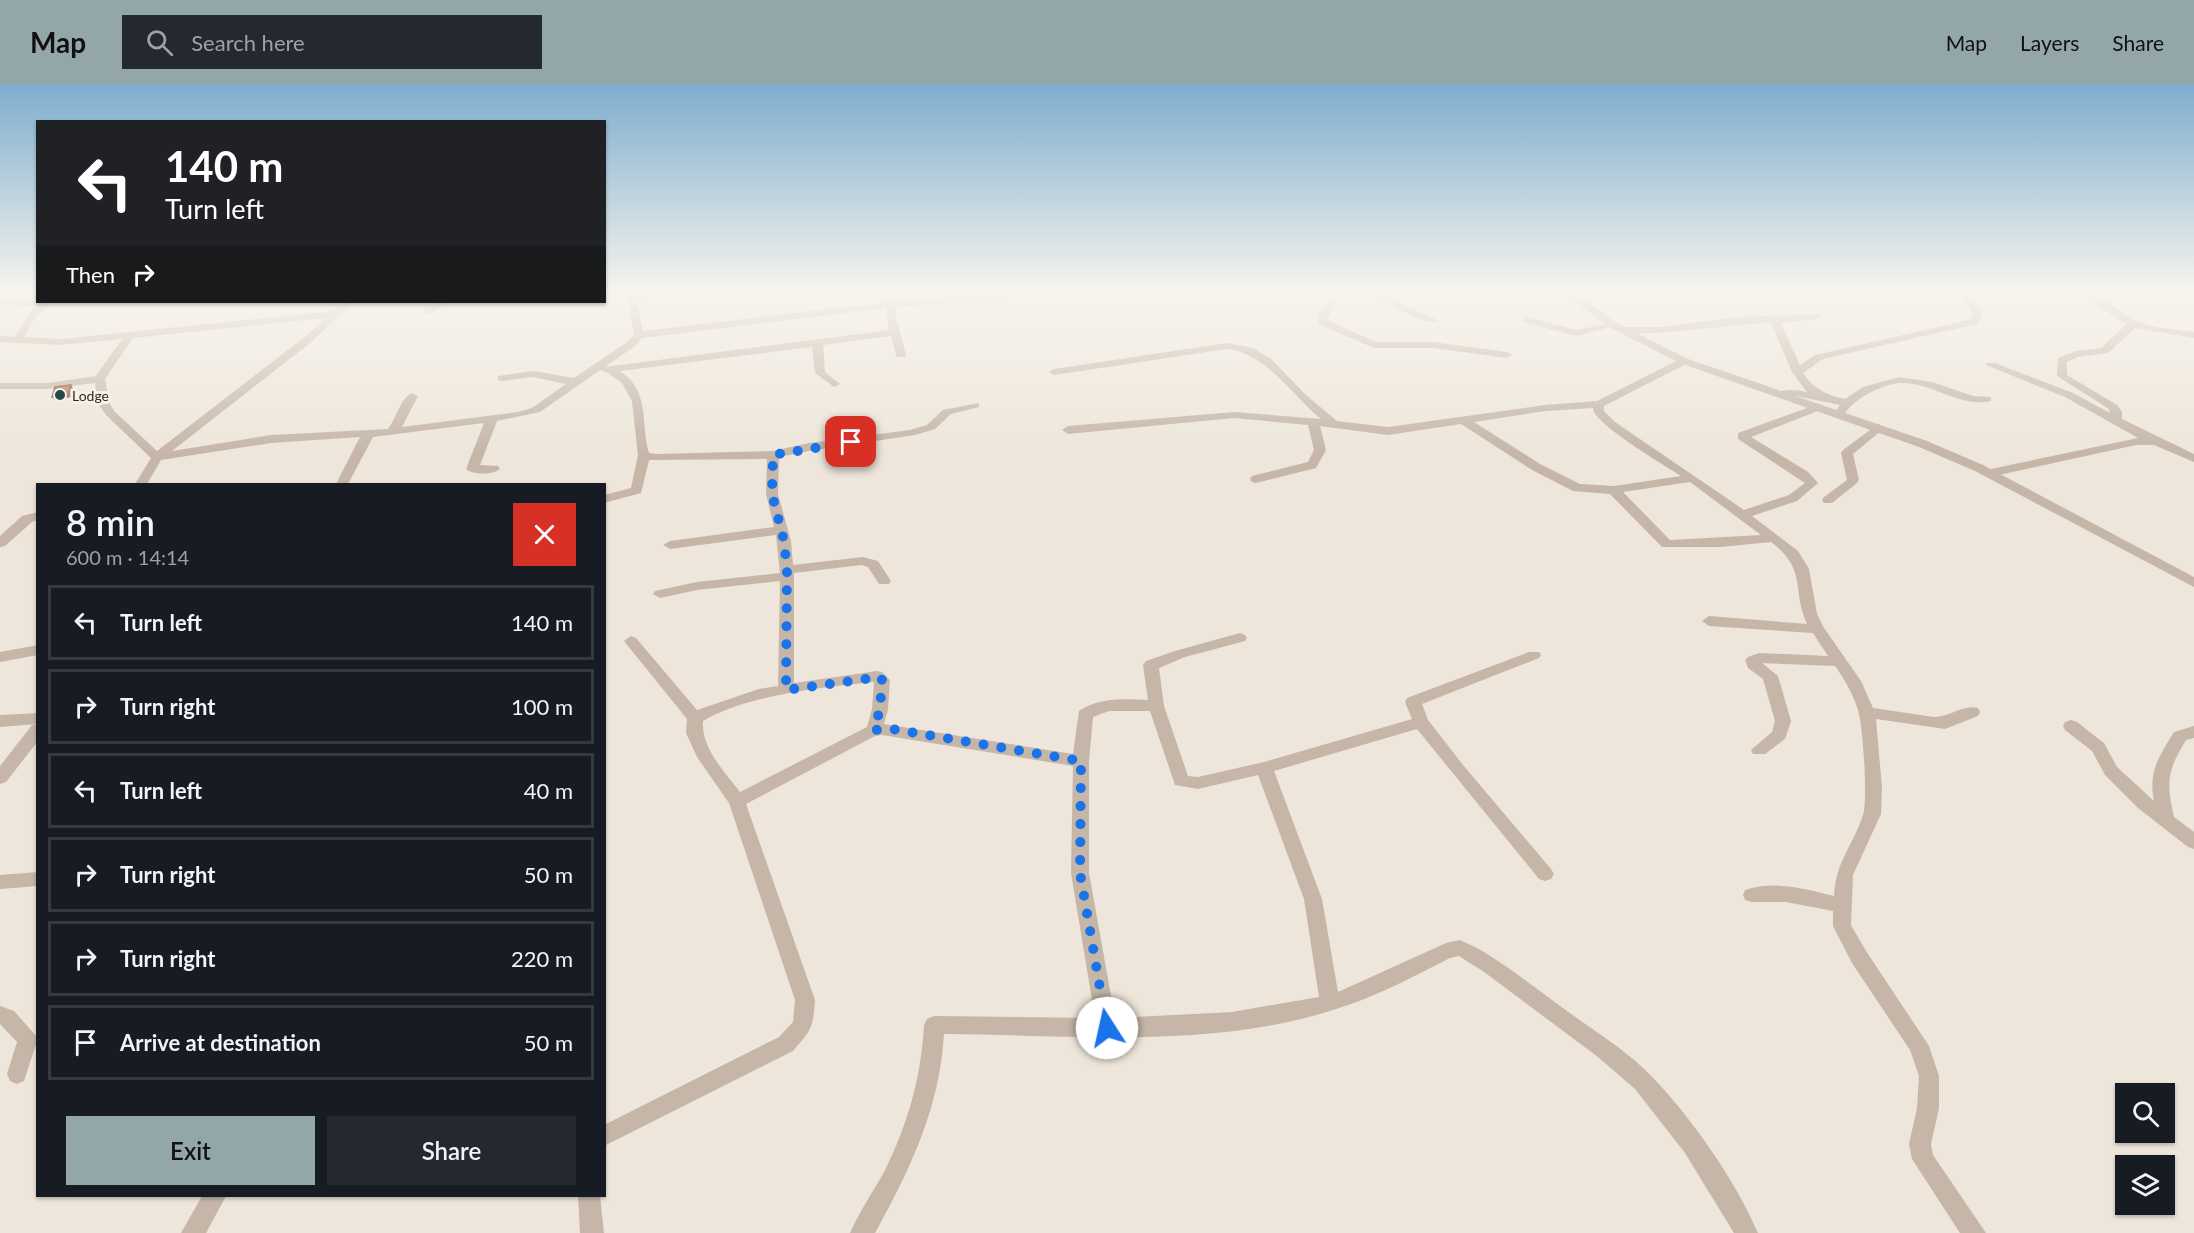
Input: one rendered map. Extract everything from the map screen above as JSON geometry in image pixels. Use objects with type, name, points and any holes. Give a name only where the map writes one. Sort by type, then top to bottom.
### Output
[{"type":"street","points":[[122,347],[100,379],[103,402],[110,413],[158,457]]},
{"type":"street","points":[[142,483],[158,457],[299,347]]},
{"type":"street","points":[[158,457],[271,439],[368,434],[491,420],[536,410],[627,347]]},
{"type":"street","points":[[593,371],[783,347]]},
{"type":"street","points":[[817,347],[820,373],[834,384]]},
{"type":"street","points":[[898,347],[901,355]]},
{"type":"street","points":[[1054,372],[1223,347]]},
{"type":"street","points":[[1242,347],[1263,357],[1285,377],[1299,394],[1333,424]]},
{"type":"street","points":[[1445,347],[1507,355]]},
{"type":"street","points":[[1655,347],[1684,361],[1780,395],[1831,406]]},
{"type":"street","points":[[1787,347],[1806,387],[1831,406],[1878,428],[1923,444],[1990,473],[2194,583]]},
{"type":"street","points":[[1797,372],[1819,357],[1865,347]]},
{"type":"street","points":[[2107,347],[2104,351],[2076,354],[2062,360],[2062,376],[2113,407],[2116,412],[2116,421]]},
{"type":"street","points":[[1068,430],[1226,415],[1275,417],[1388,431],[1461,419],[1599,404],[1684,361]]},
{"type":"street","points":[[1990,364],[2069,395],[2116,421],[2194,458]]},
{"type":"street","points":[[606,499],[637,490],[644,455],[641,448],[634,392],[630,384],[611,370]]},
{"type":"street","points":[[502,378],[533,374],[576,382]]},
{"type":"street","points":[[0,386],[48,386],[100,379]]},
{"type":"street","points":[[1742,515],[1793,498],[1812,483],[1804,475],[1742,436],[1831,406],[1867,389],[1899,380],[1928,384],[1972,399],[1987,399]]},
{"type":"street","points":[[391,432],[400,422],[412,396]]},
{"type":"street","points":[[1599,404],[1598,412],[1611,424],[1692,478],[1774,538],[1798,560],[1802,569],[1810,614],[1817,629],[1856,685],[1867,712],[1873,752],[1874,788],[1872,813],[1844,875],[1841,905],[1842,926],[1859,957],[1919,1046],[1929,1076],[1928,1108],[1920,1144],[1923,1159],[1974,1233]]},
{"type":"street","points":[[644,455],[667,459],[773,455],[810,447],[922,431],[931,427],[946,412],[975,405]]},
{"type":"street","points":[[1461,419],[1560,481],[1577,488],[1614,490],[1692,478]]},
{"type":"street","points":[[491,420],[472,469],[494,469]]},
{"type":"street","points":[[1256,479],[1311,465],[1317,459],[1322,445],[1313,423]]},
{"type":"street","points":[[1828,500],[1848,487],[1853,480],[1847,453],[1878,428]]},
{"type":"street","points":[[343,483],[368,434]]},
{"type":"street","points":[[1990,473],[2136,441],[2160,443]]},
{"type":"street","points":[[773,455],[772,494],[781,530],[787,573],[786,690]]},
{"type":"street","points":[[1614,490],[1667,544],[1721,543],[1774,538]]},
{"type":"street","points":[[0,543],[27,519],[36,517]]},
{"type":"street","points":[[670,545],[781,530]]},
{"type":"street","points":[[660,594],[697,586],[747,582],[863,561],[873,564],[884,581]]},
{"type":"street","points":[[1709,621],[1817,629]]},
{"type":"street","points":[[1240,638],[1180,654],[1151,665],[1156,706],[1181,781],[1198,783],[1264,768],[1421,722]]},
{"type":"street","points":[[606,1135],[786,1044],[803,1025],[805,1000],[737,801],[705,757],[694,733],[694,718],[631,641]]},
{"type":"street","points":[[0,657],[36,650]]},
{"type":"street","points":[[1534,655],[1413,702],[1421,722],[1457,769],[1545,874]]},
{"type":"street","points":[[1759,750],[1779,735],[1783,721],[1770,676],[1753,664],[1752,660],[1759,658],[1839,661]]},
{"type":"street","points":[[1770,676],[1807,660]]},
{"type":"street","points":[[694,718],[706,711],[764,693],[880,677],[882,680],[880,709],[874,730]]},
{"type":"street","points":[[1107,1028],[1080,873],[1081,761],[1085,715],[1091,709],[1101,706],[1156,706]]},
{"type":"street","points":[[1867,712],[1934,723],[1945,723],[1972,712]]},
{"type":"street","points":[[0,722],[36,718]]},
{"type":"street","points":[[2071,726],[2098,747],[2111,771],[2194,842]]},
{"type":"street","points":[[737,801],[874,730],[892,729],[1081,761]]},
{"type":"street","points":[[0,778],[36,732]]},
{"type":"street","points":[[2166,820],[2158,781],[2159,771],[2180,736],[2194,732]]},
{"type":"street","points":[[1264,768],[1313,899],[1330,1003]]},
{"type":"street","points":[[0,882],[36,879]]},
{"type":"street","points":[[1752,895],[1772,892],[1794,894],[1841,905]]},
{"type":"street","points":[[862,1233],[894,1179],[924,1101],[932,1064],[934,1024],[1107,1028],[1206,1023],[1263,1016],[1330,1003],[1446,951],[1460,948],[1471,953],[1628,1068],[1663,1107],[1694,1150],[1738,1215],[1746,1233]]},
{"type":"street","points":[[0,1015],[7,1017],[28,1040],[17,1074]]},
{"type":"street","points":[[193,1233],[214,1197]]},
{"type":"street","points":[[589,1197],[592,1233]]},
{"type":"building","points":[[71,385],[68,394],[52,397],[55,387]]},
{"type":"place","name":"Lodge","points":[[60,395]]},
{"type":"route","points":[[851,442],[810,447],[773,455],[772,494],[784,541],[787,570],[786,690],[873,676],[880,677],[882,680],[880,709],[874,730],[892,729],[1081,761],[1080,873],[1107,1028]]}]
